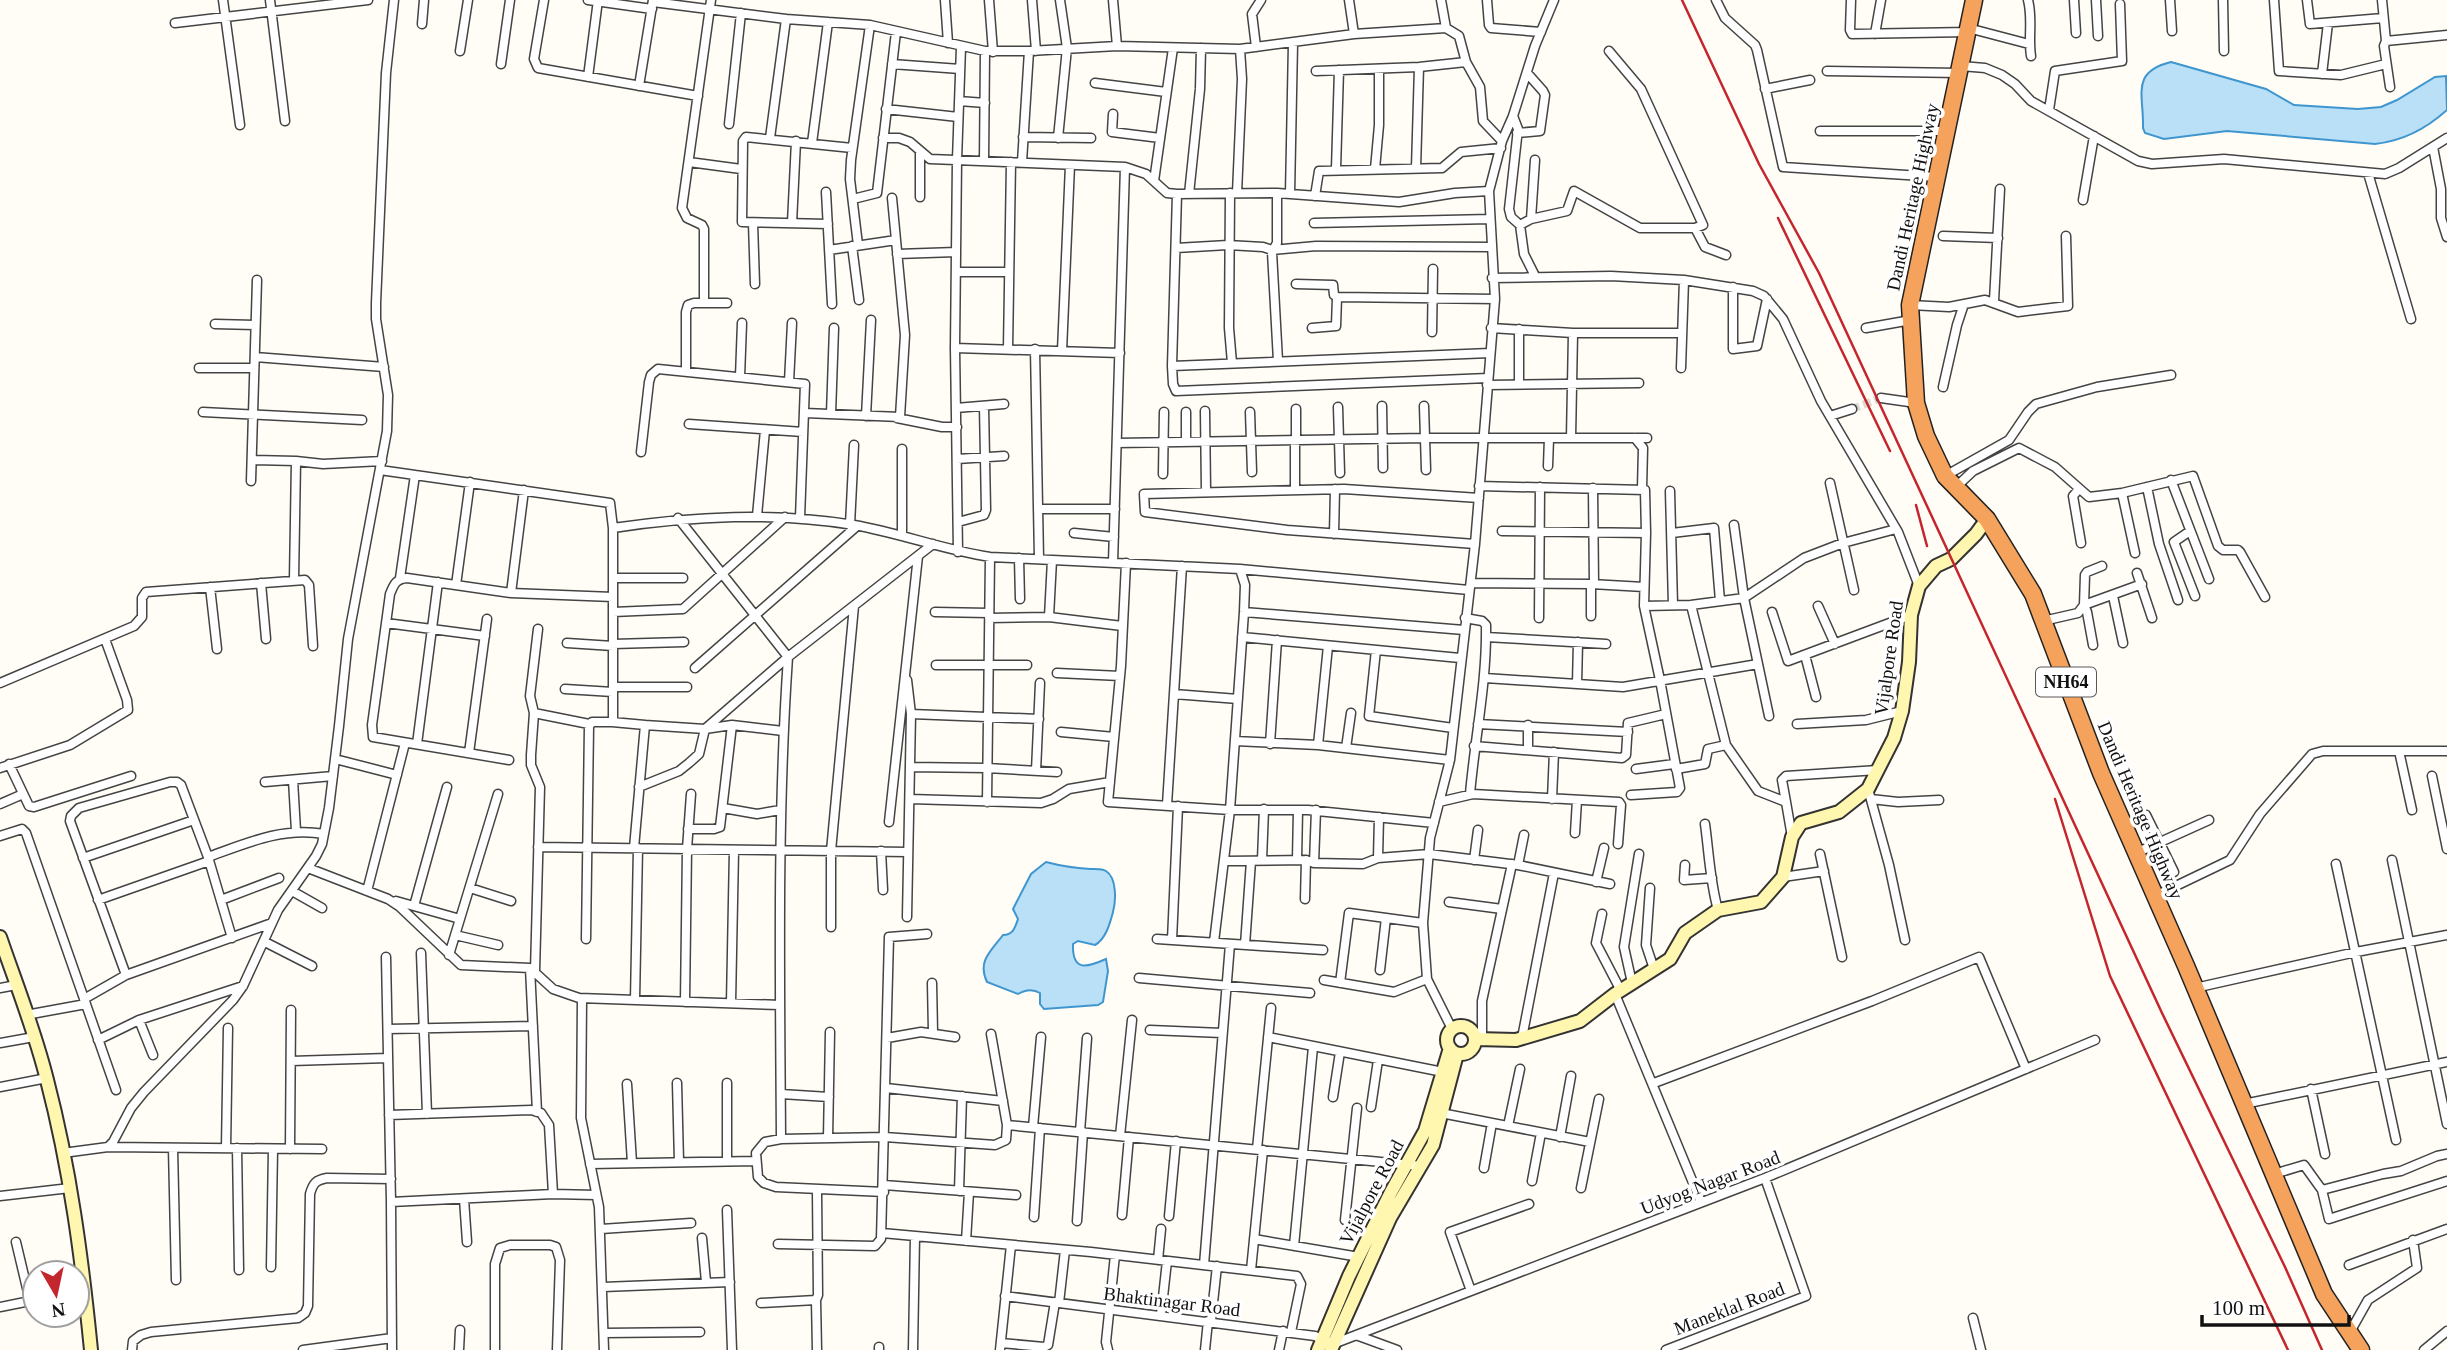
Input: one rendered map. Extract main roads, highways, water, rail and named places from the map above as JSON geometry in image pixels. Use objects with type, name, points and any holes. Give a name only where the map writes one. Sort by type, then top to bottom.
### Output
[{"type":"highway","name":"Dandi Heritage Highway","points":[[1974,0],[1911,313],[1916,403],[1926,436],[1950,482],[1987,519],[2033,594],[2101,774],[2324,1294],[2361,1350]]},
{"type":"main road","name":"Vijalpore Road","points":[[1326,1346],[1390,1218],[1433,1145],[1453,1051],[1447,1040],[1452,1029],[1460,1026],[1469,1028],[1479,1039],[1516,1040],[1580,1021],[1670,959],[1685,933],[1718,910],[1761,902],[1783,877],[1792,836],[1801,824],[1839,812],[1869,794],[1894,738],[1902,711],[1909,662],[1911,615],[1919,586],[1936,566],[1951,559],[1968,543],[1987,519]]},
{"type":"main road","points":[[0,937],[4,962],[16,985],[47,1078],[70,1188],[78,1259]]},
{"type":"main road","points":[[1453,1051],[1470,1051],[1479,1039]]},
{"type":"main road","name":"Vijalpore Road","points":[[1326,1346],[1359,1257],[1425,1131],[1443,1072],[1453,1051]]},
{"type":"main road","points":[[87,1329],[91,1350]]},
{"type":"water","points":[[2171,62],[2266,89],[2294,105],[2358,109],[2381,107],[2435,77],[2446,76],[2447,110],[2414,133],[2375,144],[2227,131],[2164,139],[2145,133],[2141,95],[2144,79],[2149,72]]},
{"type":"water","points":[[1046,862],[1102,869],[1110,874],[1112,879],[1115,890],[1114,907],[1105,935],[1095,945],[1078,941],[1073,944],[1073,953],[1078,964],[1093,964],[1106,959],[1108,971],[1103,1002],[1098,1005],[1044,1009],[1040,1004],[1040,993],[1029,990],[1018,994],[987,982],[984,975],[985,962],[990,951],[1003,935],[1013,930],[1018,919],[1013,909],[1031,874]]},
{"type":"tunnel","points":[[1852,409],[1881,398]]},
{"type":"railway","points":[[1682,0],[1759,164],[1819,273],[2162,1013],[2285,1267],[2322,1350]]},
{"type":"railway","points":[[1778,218],[1890,451]]},
{"type":"railway","points":[[1916,505],[1927,546]]},
{"type":"railway","points":[[2055,799],[2110,976],[2288,1350]]}]
